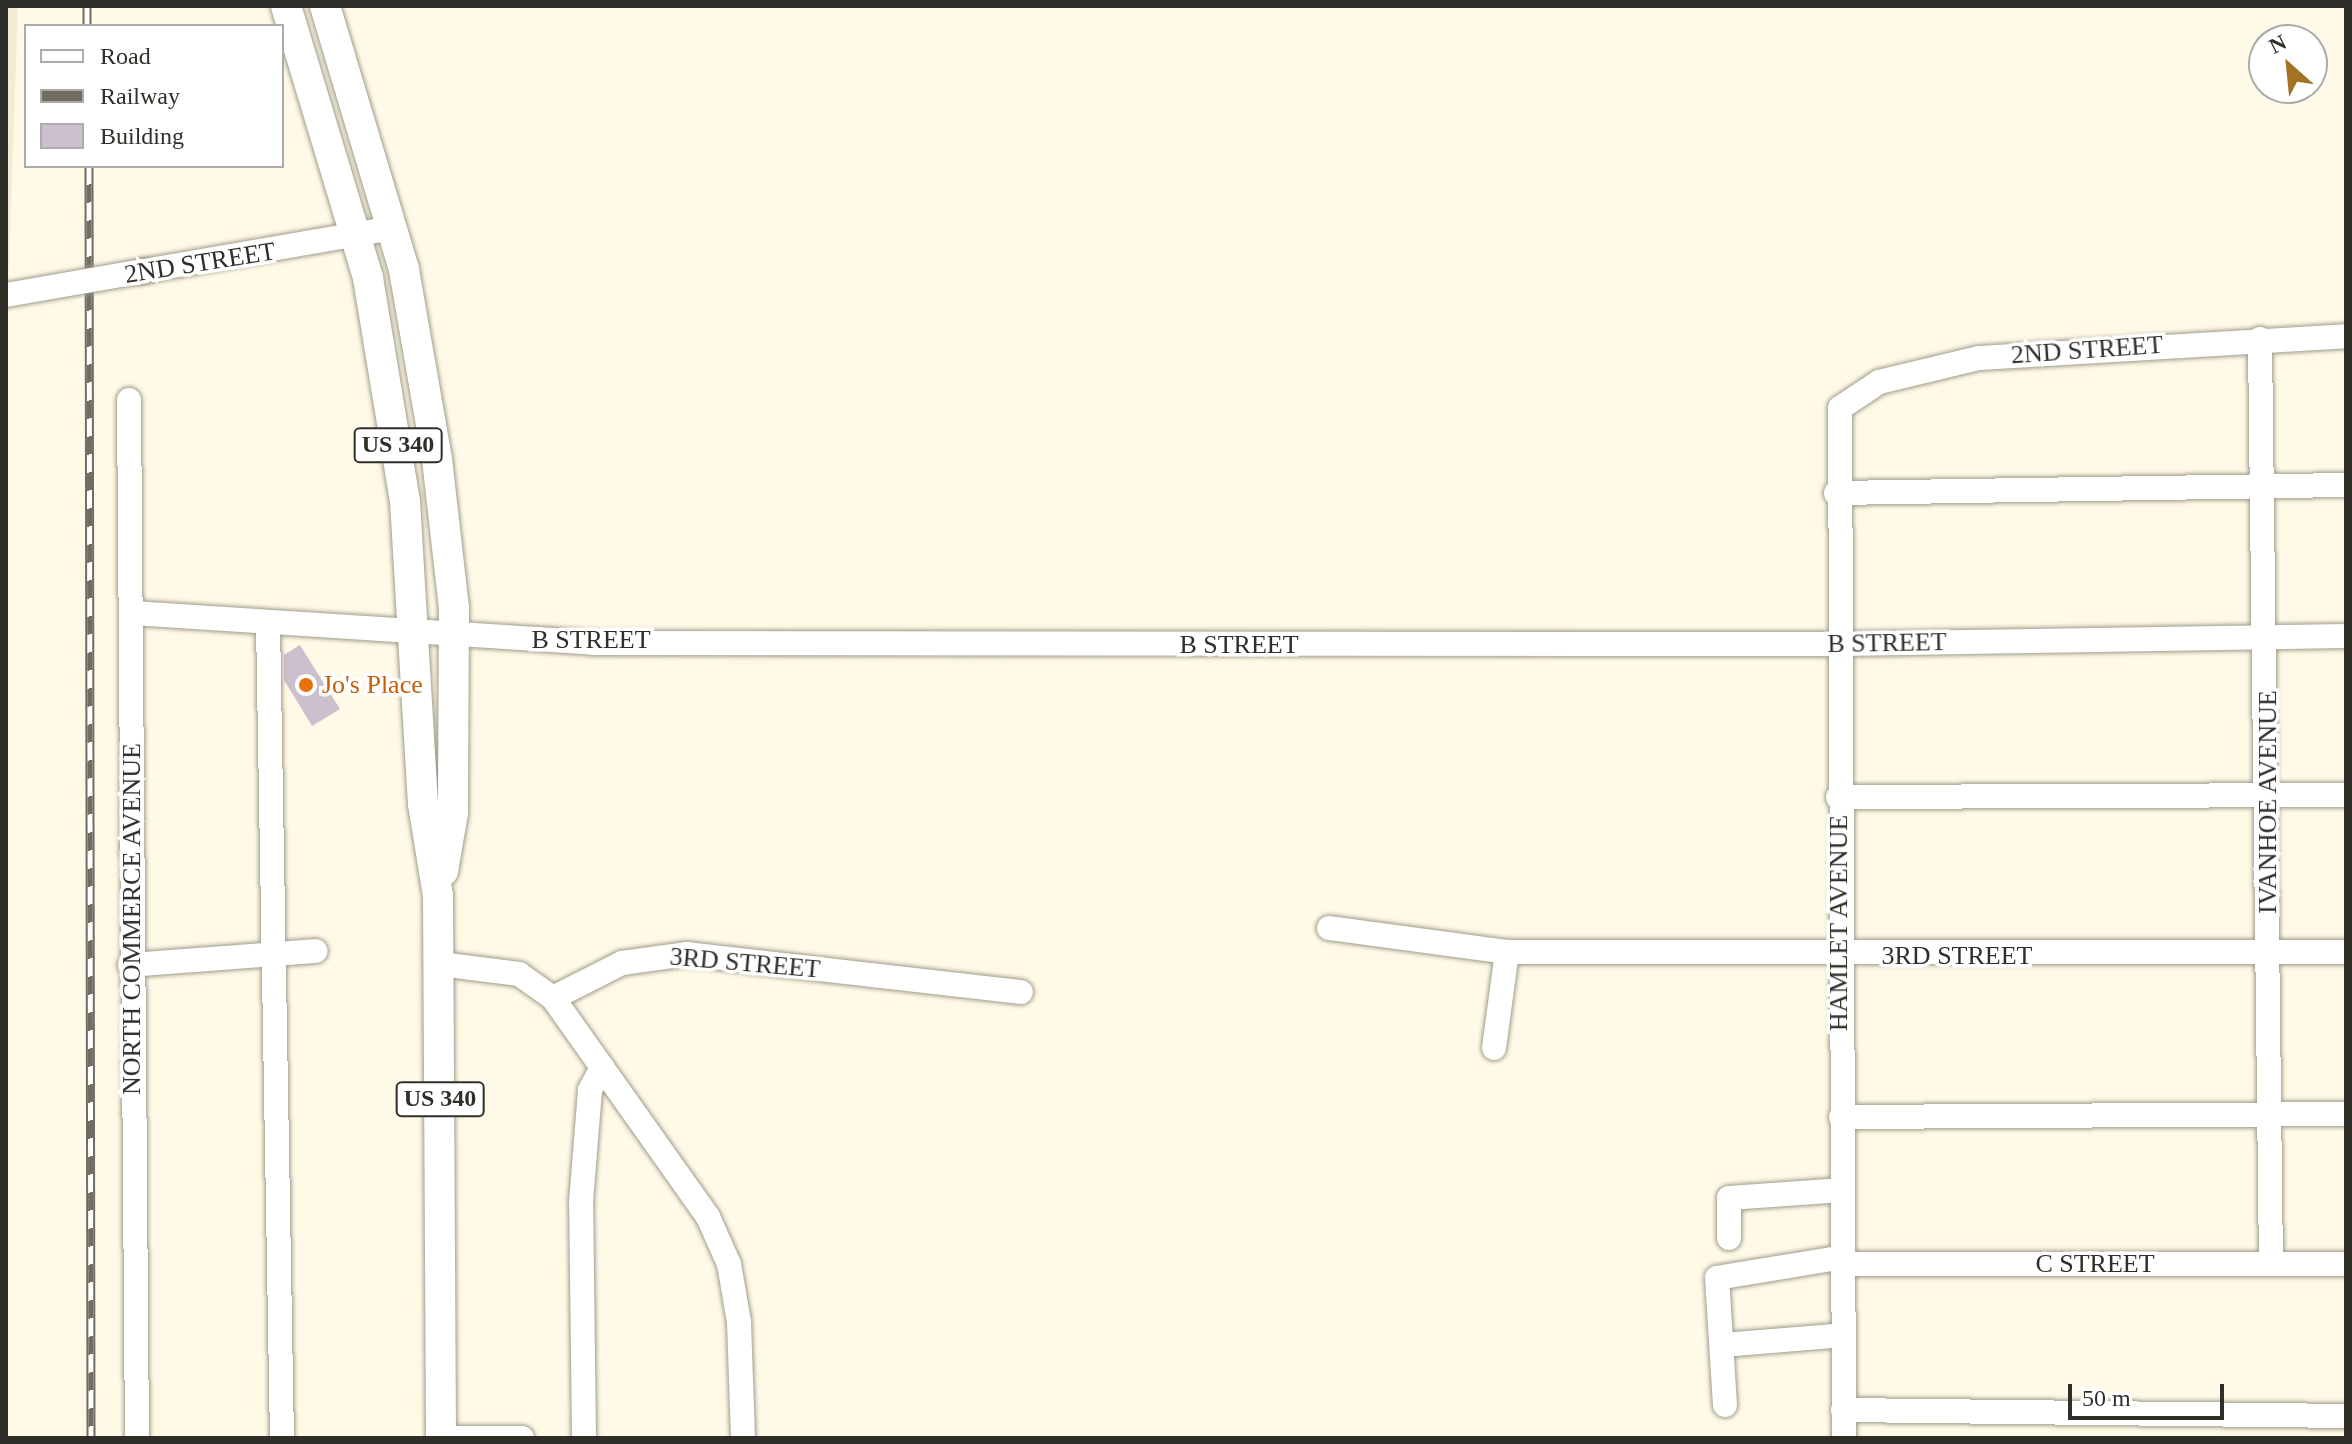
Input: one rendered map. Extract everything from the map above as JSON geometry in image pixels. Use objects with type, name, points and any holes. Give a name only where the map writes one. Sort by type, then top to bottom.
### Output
[{"type":"main road","name":"US 340","points":[[286,6],[356,236],[391,388],[415,630],[423,804],[438,896],[441,1438]]},
{"type":"main road","name":"US 340","points":[[325,6],[393,228],[437,459],[454,638],[453,813],[438,896]]},
{"type":"street","name":"2ND STREET","points":[[6,295],[393,228]]},
{"type":"street","name":"2ND STREET","points":[[1840,408],[1879,382],[1979,358],[2346,336]]},
{"type":"street","name":"IVANHOE AVENUE","points":[[2260,339],[2267,635],[2271,1264]]},
{"type":"street","name":"NORTH COMMERCE AVENUE","points":[[129,400],[133,613],[130,965],[137,1438]]},
{"type":"street","name":"HAMLET AVENUE","points":[[1840,408],[1836,493],[1844,1438]]},
{"type":"street","points":[[1836,493],[2346,485]]},
{"type":"street","name":"B STREET","points":[[133,613],[415,630],[454,638],[1837,644],[2346,636]]},
{"type":"street","points":[[268,622],[282,1438]]},
{"type":"street","points":[[1838,797],[2266,799],[2346,795]]},
{"type":"street","name":"3RD STREET","points":[[1329,928],[1507,952],[1839,957],[2346,952]]},
{"type":"street","points":[[130,965],[272,958],[315,951]]},
{"type":"street","points":[[1494,1048],[1507,952]]},
{"type":"street","name":"3RD STREET","points":[[553,998],[622,963],[687,954],[1021,992]]},
{"type":"street","points":[[440,964],[519,974],[553,998],[724,1247],[739,1322],[743,1438]]},
{"type":"street","points":[[584,1438],[581,1202],[590,1090],[602,1067]]},
{"type":"street","points":[[1841,1117],[2346,1114]]},
{"type":"street","points":[[1729,1238],[1729,1198],[1843,1190]]},
{"type":"street","name":"C STREET","points":[[1723,1345],[1717,1278],[1844,1261],[2346,1264]]},
{"type":"street","points":[[1725,1405],[1723,1345],[1844,1335]]},
{"type":"street","points":[[1843,1410],[2346,1416]]},
{"type":"street","points":[[441,1438],[522,1438]]},
{"type":"shaded area","points":[[6,6],[18,6],[6,347]]},
{"type":"building","points":[[300,645],[340,709],[312,726],[284,680],[284,655]]},
{"type":"railway","points":[[87,6],[87,24]]},
{"type":"railway","points":[[89,168],[91,1438]]},
{"type":"place","name":"Jo's Place","points":[[306,685]]}]
